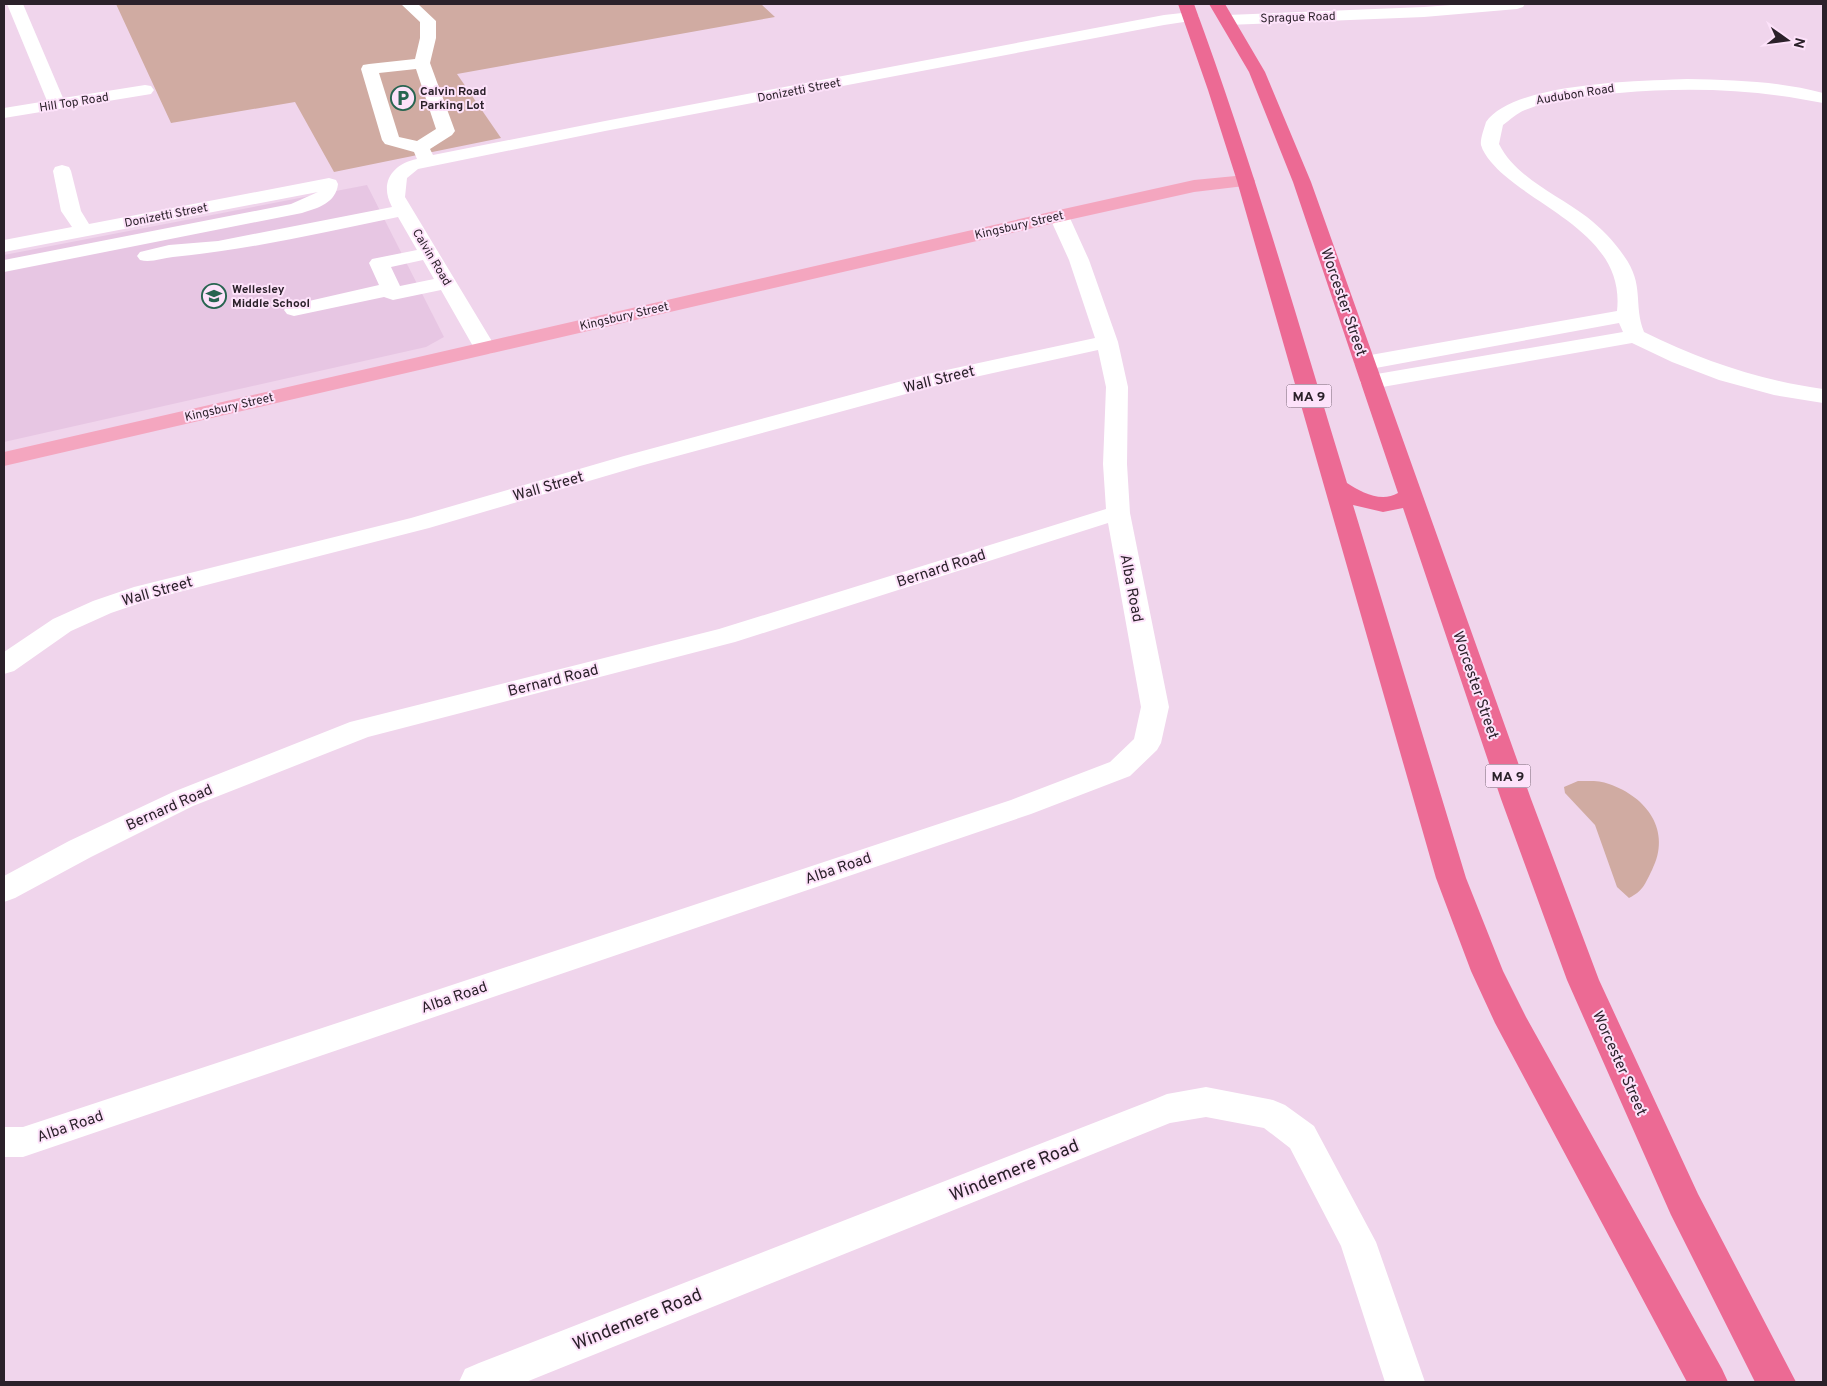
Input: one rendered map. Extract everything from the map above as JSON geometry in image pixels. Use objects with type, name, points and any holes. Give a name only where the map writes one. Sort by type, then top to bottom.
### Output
[{"type":"highway","name":"Worcester Street","points":[[1217,4],[1247,54],[1270,100],[1302,182],[1516,799],[1583,980],[1684,1204],[1776,1382]]},
{"type":"highway","name":"MA 9","points":[[1188,10],[1217,52],[1246,181],[1451,878],[1488,971],[1541,1078],[1708,1382]]},
{"type":"highway","points":[[1217,52],[1247,54]]},
{"type":"highway","points":[[1335,486],[1355,498],[1376,503],[1395,504],[1411,496]]},
{"type":"main road","name":"Kingsbury Street","points":[[4,459],[1059,216],[1194,186],[1246,181]]},
{"type":"street","points":[[409,4],[428,21],[428,38],[422,63],[446,131],[426,142],[424,154],[390,140],[368,70],[371,68],[422,63]]},
{"type":"street","name":"Sprague Road","points":[[1228,20],[1424,12],[1517,4]]},
{"type":"street","points":[[16,5],[19,36],[57,104]]},
{"type":"street","name":"Donizetti Street","points":[[408,168],[424,154],[1164,20],[1188,10]]},
{"type":"street","name":"Audubon Road","points":[[1636,336],[1628,314],[1629,298],[1622,267],[1590,229],[1522,180],[1496,156],[1489,143],[1493,125],[1506,113],[1524,103],[1540,98],[1601,88],[1699,85],[1745,86],[1802,92],[1823,98]]},
{"type":"street","name":"Hill Top Road","points":[[4,113],[145,90]]},
{"type":"street","name":"Calvin Road","points":[[408,168],[400,173],[395,181],[396,197],[485,348]]},
{"type":"street","points":[[62,171],[71,211],[84,231]]},
{"type":"street","name":"Donizetti Street","points":[[4,246],[329,184],[328,193],[322,198],[312,204],[295,209],[4,266]]},
{"type":"street","points":[[96,266],[169,251],[218,247],[404,210]]},
{"type":"street","name":"Alba Road","points":[[4,1142],[22,1142],[60,1130],[1021,807],[1120,770],[1147,743],[1155,706],[1118,513],[1115,464],[1117,387],[1107,342],[1079,260],[1059,216]]},
{"type":"street","points":[[430,253],[379,263],[393,294],[447,282]]},
{"type":"street","points":[[294,310],[391,289]]},
{"type":"street","points":[[1368,372],[1628,314]]},
{"type":"street","points":[[1368,372],[1636,336],[1661,350],[1703,368],[1799,393],[1823,396]]},
{"type":"street","name":"Wall Street","points":[[4,665],[62,625],[102,607],[143,593],[420,523],[632,461],[936,379],[1107,342]]},
{"type":"street","name":"Bernard Road","points":[[4,890],[80,849],[183,799],[360,729],[726,636],[1118,513]]},
{"type":"street","name":"Windemere Road","points":[[478,1382],[1167,1109],[1206,1102],[1272,1115],[1302,1137],[1358,1242],[1405,1382]]},
{"type":"shaded area","points":[[116,4],[761,4],[775,17],[457,74],[501,138],[334,172],[295,102],[171,123]]},
{"type":"shaded area","name":"Wellesley Middle School","points":[[367,185],[444,337],[426,347],[4,442],[4,255]]},
{"type":"shaded area","points":[[1578,781],[1602,782],[1623,790],[1635,797],[1652,817],[1657,829],[1659,842],[1657,856],[1643,887],[1638,893],[1629,898],[1617,887],[1595,825],[1565,793],[1564,787]]},
{"type":"place","name":"Calvin Road Parking Lot","points":[[403,98]]},
{"type":"place","name":"Wellesley Middle School","points":[[214,296]]}]
